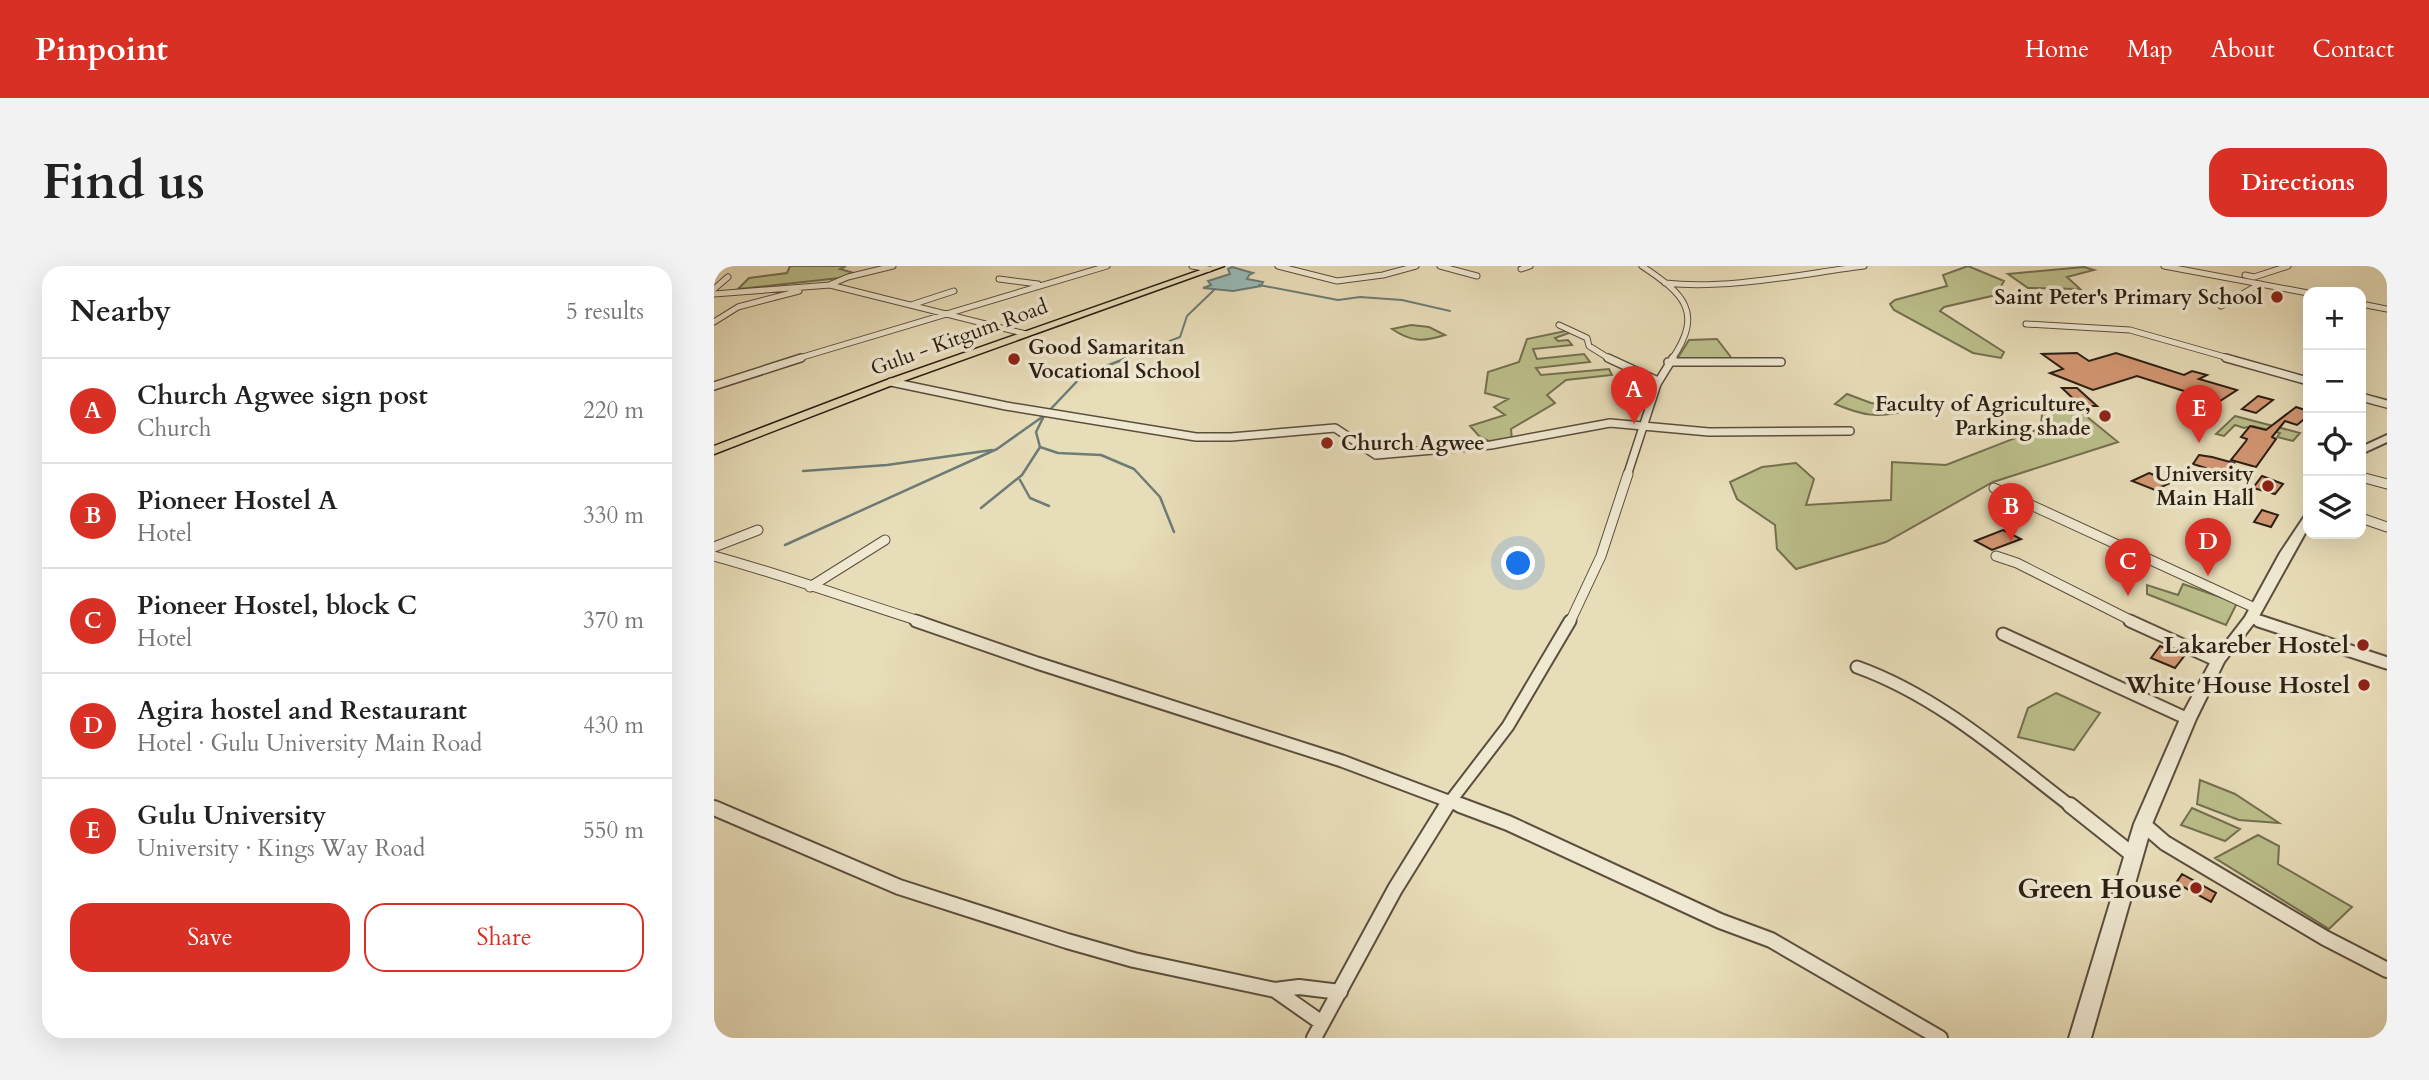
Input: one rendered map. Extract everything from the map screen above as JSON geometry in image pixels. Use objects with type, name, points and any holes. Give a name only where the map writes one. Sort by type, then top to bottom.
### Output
[{"type":"main road","name":"Gulu - Kitgum Road","points":[[714,450],[891,382],[1214,268]]},
{"type":"street","points":[[714,322],[732,310],[751,303],[830,285],[844,278],[893,266]]},
{"type":"street","points":[[714,386],[1107,266]]},
{"type":"street","points":[[1192,266],[1214,268]]},
{"type":"street","points":[[1278,266],[1336,281],[1376,276],[1416,266]]},
{"type":"street","points":[[1440,266],[1477,276]]},
{"type":"street","points":[[1521,269],[1530,266]]},
{"type":"street","points":[[1314,1038],[1377,921],[1449,800],[1495,745],[1566,628],[1591,580],[1616,519],[1641,427],[1658,381],[1686,337],[1690,322],[1687,307],[1673,285],[1646,269],[1632,266]]},
{"type":"street","points":[[1673,285],[1864,266]]},
{"type":"street","points":[[2164,266],[2303,292]]},
{"type":"street","points":[[2240,280],[2238,275],[2254,277],[2288,266]]},
{"type":"street","points":[[714,291],[728,277]]},
{"type":"street","points":[[999,279],[1044,285]]},
{"type":"street","points":[[2221,306],[2260,284]]},
{"type":"street","points":[[714,291],[830,285],[1026,334]]},
{"type":"street","points":[[908,306],[954,291]]},
{"type":"street","points":[[2366,305],[2387,309]]},
{"type":"street","points":[[2026,324],[2130,330],[2303,380]]},
{"type":"street","points":[[1559,325],[1587,338],[1589,346],[1621,366],[1658,381]]},
{"type":"street","points":[[1668,362],[1781,362]]},
{"type":"street","points":[[891,382],[1006,406],[1196,437],[1220,438],[1335,428],[1346,431],[1368,452],[1376,454],[1492,445],[1610,424],[1709,432],[1850,431]]},
{"type":"street","points":[[2366,398],[2387,404]]},
{"type":"street","points":[[2366,448],[2387,438]]},
{"type":"street","points":[[2366,478],[2387,484]]},
{"type":"street","points":[[1994,488],[2253,613],[2387,663]]},
{"type":"street","points":[[2366,520],[2387,527]]},
{"type":"street","points":[[2080,1038],[2143,824],[2188,719],[2218,661],[2253,613],[2303,527]]},
{"type":"street","points":[[714,547],[758,530]]},
{"type":"street","points":[[810,587],[885,540]]},
{"type":"street","points":[[714,556],[782,574],[810,587],[940,628],[1037,663],[1199,713],[1449,800],[1532,833],[1720,921],[1771,940],[1940,1038]]},
{"type":"street","points":[[1996,556],[2218,661]]},
{"type":"street","points":[[2003,634],[2188,719]]},
{"type":"street","points":[[1857,667],[1886,676],[1924,695],[2087,817],[2133,855]]},
{"type":"street","points":[[714,808],[900,887],[1134,960],[1275,990],[1299,987],[1340,992]]},
{"type":"street","points":[[2143,824],[2165,843],[2279,911],[2387,970]]},
{"type":"street","points":[[1275,990],[1322,1023]]},
{"type":"green space","points":[[790,266],[846,266],[840,269],[854,273],[840,278],[738,289],[749,278],[787,273]]},
{"type":"green space","points":[[1968,266],[2004,281],[1996,295],[1944,307],[1940,311],[2004,352],[2001,358],[1973,353],[1894,310],[1890,304],[1895,300],[1947,286],[1943,275]]},
{"type":"green space","points":[[2084,267],[2094,270],[2067,277],[2080,289],[2028,288],[2008,274]]},
{"type":"green space","points":[[1411,325],[1429,327],[1445,335],[1417,340],[1392,329]]},
{"type":"green space","points":[[1570,330],[1569,333],[1555,338],[1558,341],[1568,340],[1572,345],[1533,349],[1537,359],[1584,354],[1590,362],[1536,368],[1541,375],[1609,369],[1612,375],[1566,380],[1547,395],[1555,403],[1511,429],[1512,440],[1494,444],[1479,436],[1470,426],[1505,415],[1494,407],[1508,399],[1485,393],[1488,372],[1519,362],[1527,339]]},
{"type":"green space","points":[[1717,339],[1733,360],[1677,359],[1689,340]]},
{"type":"green space","points":[[1847,394],[1871,403],[1902,407],[1907,411],[1870,415],[1835,404]]},
{"type":"green space","points":[[2075,407],[2118,442],[1993,482],[1886,542],[1796,569],[1777,549],[1775,525],[1737,499],[1730,482],[1762,467],[1796,463],[1814,479],[1806,505],[1891,500],[1892,462],[1946,465],[2041,428],[2042,413]]},
{"type":"green space","points":[[2235,416],[2300,433],[2293,441],[2277,437],[2280,433],[2253,426],[2244,428],[2235,425],[2224,436],[2216,434]]},
{"type":"green space","points":[[2183,584],[2237,603],[2226,625],[2147,594],[2147,585],[2178,595]]},
{"type":"green space","points":[[2056,693],[2100,713],[2074,750],[2018,737],[2028,708]]},
{"type":"green space","points":[[2200,780],[2235,794],[2279,823],[2239,820],[2197,804]]},
{"type":"green space","points":[[2192,808],[2240,829],[2225,841],[2181,825]]},
{"type":"green space","points":[[2258,835],[2279,846],[2278,864],[2352,907],[2329,929],[2215,858]]},
{"type":"water","points":[[1232,267],[1253,273],[1247,279],[1263,282],[1261,286],[1233,291],[1203,288],[1211,285],[1208,281],[1230,274],[1228,269]]},
{"type":"building","points":[[2077,353],[2089,361],[2116,353],[2184,375],[2192,371],[2207,375],[2199,379],[2237,390],[2203,412],[2214,415],[2202,427],[2186,422],[2209,399],[2137,376],[2093,390],[2050,373],[2063,369],[2042,354]]},
{"type":"building","points":[[2062,388],[2077,388],[2097,406],[2081,406]]},
{"type":"building","points":[[2258,396],[2273,400],[2256,413],[2242,409]]},
{"type":"building","points":[[2296,407],[2303,409],[2303,420],[2297,425],[2285,421],[2272,437],[2276,439],[2256,467],[2231,460],[2246,441],[2247,439],[2241,437],[2250,426],[2266,430]]},
{"type":"building","points":[[2199,455],[2234,463],[2224,474],[2193,464]]},
{"type":"building","points":[[2149,473],[2172,482],[2155,490],[2132,481]]},
{"type":"building","name":"University Main Hall","points":[[2262,476],[2283,484],[2275,494],[2253,488]]},
{"type":"building","points":[[2262,510],[2278,515],[2271,527],[2254,522]]},
{"type":"building","points":[[2003,530],[2021,539],[1992,550],[1975,541]]},
{"type":"building","points":[[2160,646],[2185,655],[2175,668],[2151,658]]},
{"type":"building","name":"Green House","points":[[2182,874],[2216,893],[2211,902],[2176,883]]},
{"type":"waterway","points":[[1259,285],[1338,300],[1360,297],[1402,300],[1450,311]]},
{"type":"waterway","points":[[1123,359],[1180,337],[1187,316],[1215,289]]},
{"type":"waterway","points":[[785,545],[997,449],[1045,415],[1083,375],[1127,358]]},
{"type":"waterway","points":[[1040,447],[1036,432],[1044,416]]},
{"type":"waterway","points":[[981,508],[1022,475],[1040,447]]},
{"type":"waterway","points":[[1040,447],[1058,453],[1101,455],[1134,469],[1160,497],[1174,532]]},
{"type":"waterway","points":[[803,471],[887,465],[992,450]]},
{"type":"waterway","points":[[1020,480],[1030,498],[1049,506]]},
{"type":"place","name":"Saint Peter's Primary School","points":[[2277,297]]},
{"type":"place","name":"Good Samaritan Vocational School","points":[[1014,359]]},
{"type":"place","name":"Faculty of Agriculture, Parking shade","points":[[2105,416]]},
{"type":"place","name":"Church Agwee sign post","points":[[1634,424]]},
{"type":"place","name":"Church Agwee","points":[[1327,443]]},
{"type":"place","name":"Gulu University","points":[[2199,443]]},
{"type":"place","name":"University Main Hall","points":[[2268,486]]},
{"type":"place","name":"Pioneer Hostel A","points":[[2011,541]]},
{"type":"place","name":"Agira hostel and Restaurant","points":[[2208,576]]},
{"type":"place","name":"Pioneer Hostel, block C","points":[[2128,596]]},
{"type":"place","name":"Lakareber Hostel","points":[[2363,645]]},
{"type":"place","name":"White House Hostel","points":[[2364,685]]},
{"type":"place","name":"Green House","points":[[2196,888]]}]
